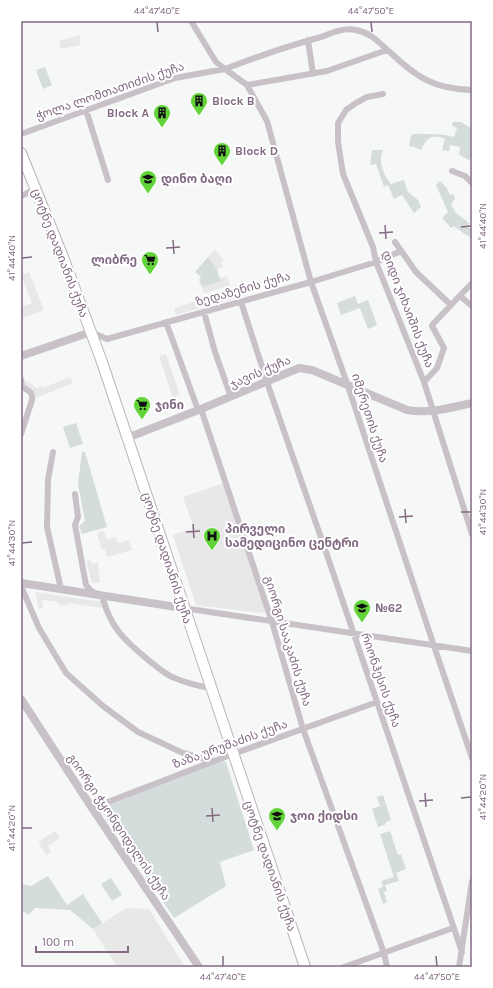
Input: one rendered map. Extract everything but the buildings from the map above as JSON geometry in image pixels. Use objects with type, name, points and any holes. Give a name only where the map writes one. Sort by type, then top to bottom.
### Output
[{"type":"main road","name":"ცოტნე დადიანის ქუჩა","points":[[21,153],[63,257],[91,332],[305,967]]},
{"type":"street","points":[[190,21],[216,62],[247,85],[335,69],[387,50],[414,74],[426,81],[440,86],[472,90]]},
{"type":"street","name":"ჭოლა ლომთათიძის ქუჩა","points":[[21,134],[176,78],[225,69],[308,40],[343,30],[354,29],[366,32],[377,39],[387,50]]},
{"type":"street","points":[[308,40],[313,74]]},
{"type":"street","name":"იმერეთის ქუჩა","points":[[247,85],[267,121],[311,282],[348,386],[472,758]]},
{"type":"street","name":"დიდი ჯიხაიშის ქუჩა","points":[[383,94],[367,97],[356,103],[346,110],[338,123],[338,142],[343,174],[373,247],[376,262],[424,382],[432,412],[472,534]]},
{"type":"street","points":[[86,110],[108,180]]},
{"type":"street","points":[[452,171],[465,176],[472,184]]},
{"type":"street","points":[[21,196],[36,189]]},
{"type":"street","points":[[395,242],[416,272],[451,305]]},
{"type":"street","name":"ზედაზენის ქუჩა","points":[[91,332],[106,339],[311,282],[376,262],[401,251]]},
{"type":"street","points":[[424,382],[437,368],[444,348],[432,326],[472,282]]},
{"type":"street","points":[[460,296],[472,306]]},
{"type":"street","name":"რიონჰესის ქუჩა","points":[[241,302],[462,952]]},
{"type":"street","points":[[204,312],[215,352],[231,397]]},
{"type":"street","name":"გიორგი სააკაძის ქუჩა","points":[[166,322],[197,406],[201,410],[272,622],[303,729],[384,953],[387,967]]},
{"type":"street","points":[[21,356],[91,332]]},
{"type":"street","name":"ჯავის ქუჩა","points":[[127,438],[201,410],[298,368],[305,368],[407,410],[432,412],[472,403]]},
{"type":"street","points":[[21,379],[22,387],[31,392],[32,400],[21,434]]},
{"type":"street","points":[[53,452],[48,480],[46,527],[61,589]]},
{"type":"street","points":[[75,494],[78,517],[74,524],[86,585],[91,591],[102,596],[106,610],[118,631],[149,660],[171,676],[197,686],[210,688]]},
{"type":"street","points":[[212,762],[183,753],[138,732],[103,706],[66,673],[40,628],[21,585],[61,589],[472,651]]},
{"type":"street","name":"გიორგი ჭყონდიდელის ქუჩა","points":[[21,699],[199,967]]},
{"type":"street","name":"ზაზა ურუშაძის ქუჩა","points":[[92,808],[233,754],[377,702]]},
{"type":"street","points":[[459,967],[472,881]]},
{"type":"street","points":[[344,967],[453,928]]},
{"type":"shaded area","points":[[80,35],[80,45],[61,49],[59,41]]},
{"type":"shaded area","points":[[45,67],[52,85],[43,89],[36,70]]},
{"type":"shaded area","points":[[453,122],[461,122],[472,129],[472,159],[469,160],[459,155],[460,147],[450,145],[449,151],[442,150],[445,139],[436,136],[425,142],[421,150],[409,146],[411,135],[414,134],[439,134],[454,137],[457,128],[452,126]]},
{"type":"shaded area","points":[[372,150],[383,150],[381,164],[391,184],[404,180],[408,192],[418,200],[421,207],[414,213],[402,195],[394,199],[388,185],[384,187],[376,164],[370,165]]},
{"type":"shaded area","points":[[440,181],[446,187],[450,195],[453,194],[455,199],[451,204],[455,212],[469,223],[468,228],[472,228],[472,238],[454,226],[451,228],[442,218],[448,212],[436,185]]},
{"type":"shaded area","points":[[215,249],[224,261],[221,263],[223,266],[217,270],[208,257]]},
{"type":"shaded area","points":[[208,257],[217,270],[221,281],[202,287],[199,280],[201,277],[195,272]]},
{"type":"shaded area","points":[[29,272],[44,310],[21,319],[21,307],[32,303],[21,275]]},
{"type":"shaded area","points":[[227,276],[230,286],[204,293],[202,287],[221,281],[220,278]]},
{"type":"shaded area","points":[[236,289],[239,297],[176,315],[174,308]]},
{"type":"shaded area","points":[[355,296],[358,304],[368,300],[377,325],[368,329],[360,308],[341,315],[337,303]]},
{"type":"shaded area","points":[[166,354],[180,395],[173,398],[159,356]]},
{"type":"shaded area","points":[[70,377],[73,383],[36,398],[34,393],[22,383],[27,381],[37,388],[42,386],[43,388]]},
{"type":"shaded area","points":[[76,423],[83,444],[70,448],[63,427]]},
{"type":"shaded area","points":[[82,452],[85,452],[107,527],[82,534],[79,526],[85,521],[78,484]]},
{"type":"shaded area","name":"პირველი სამედიცინო ცენტრი","points":[[224,483],[266,611],[260,613],[196,605],[173,535],[194,528],[183,497]]},
{"type":"shaded area","points":[[104,531],[107,540],[116,537],[118,543],[129,540],[132,550],[107,557],[105,549],[102,550],[97,533]]},
{"type":"shaded area","points":[[91,560],[92,564],[98,562],[100,583],[92,583],[86,561]]},
{"type":"shaded area","points":[[35,592],[103,602],[102,608],[68,603],[67,606],[59,605],[58,602],[42,600],[43,608],[39,609]]},
{"type":"shaded area","points":[[223,760],[226,762],[254,850],[220,862],[226,886],[174,918],[100,810],[102,806]]},
{"type":"shaded area","points":[[383,795],[391,820],[378,827],[372,809],[380,806],[377,797]]},
{"type":"shaded area","points":[[55,831],[60,838],[48,846],[51,852],[46,855],[38,842]]},
{"type":"shaded area","points":[[390,831],[398,855],[401,854],[406,869],[396,873],[399,881],[385,885],[387,891],[384,892],[387,902],[383,904],[378,889],[383,887],[381,881],[394,877],[380,834]]},
{"type":"shaded area","points":[[48,876],[67,905],[83,894],[102,923],[93,929],[70,910],[35,908],[29,915],[21,910],[21,884],[31,886]]},
{"type":"shaded area","points":[[111,878],[122,895],[112,901],[101,884]]},
{"type":"shaded area","points":[[126,908],[149,909],[185,967],[117,967],[93,929]]},
{"type":"place","name":"Block B","points":[[199,116]]},
{"type":"place","name":"Block A","points":[[162,128]]},
{"type":"place","name":"Block D","points":[[222,166]]},
{"type":"place","name":"დინო ბაღი","points":[[148,194]]},
{"type":"place","name":"ლიბრე","points":[[150,275]]},
{"type":"place","name":"ჯინი","points":[[142,420]]},
{"type":"place","name":"პირველი სამედიცინო ცენტრი","points":[[212,551]]},
{"type":"place","name":"№62","points":[[362,623]]},
{"type":"place","name":"ჯოი ქიდსი","points":[[277,831]]}]
